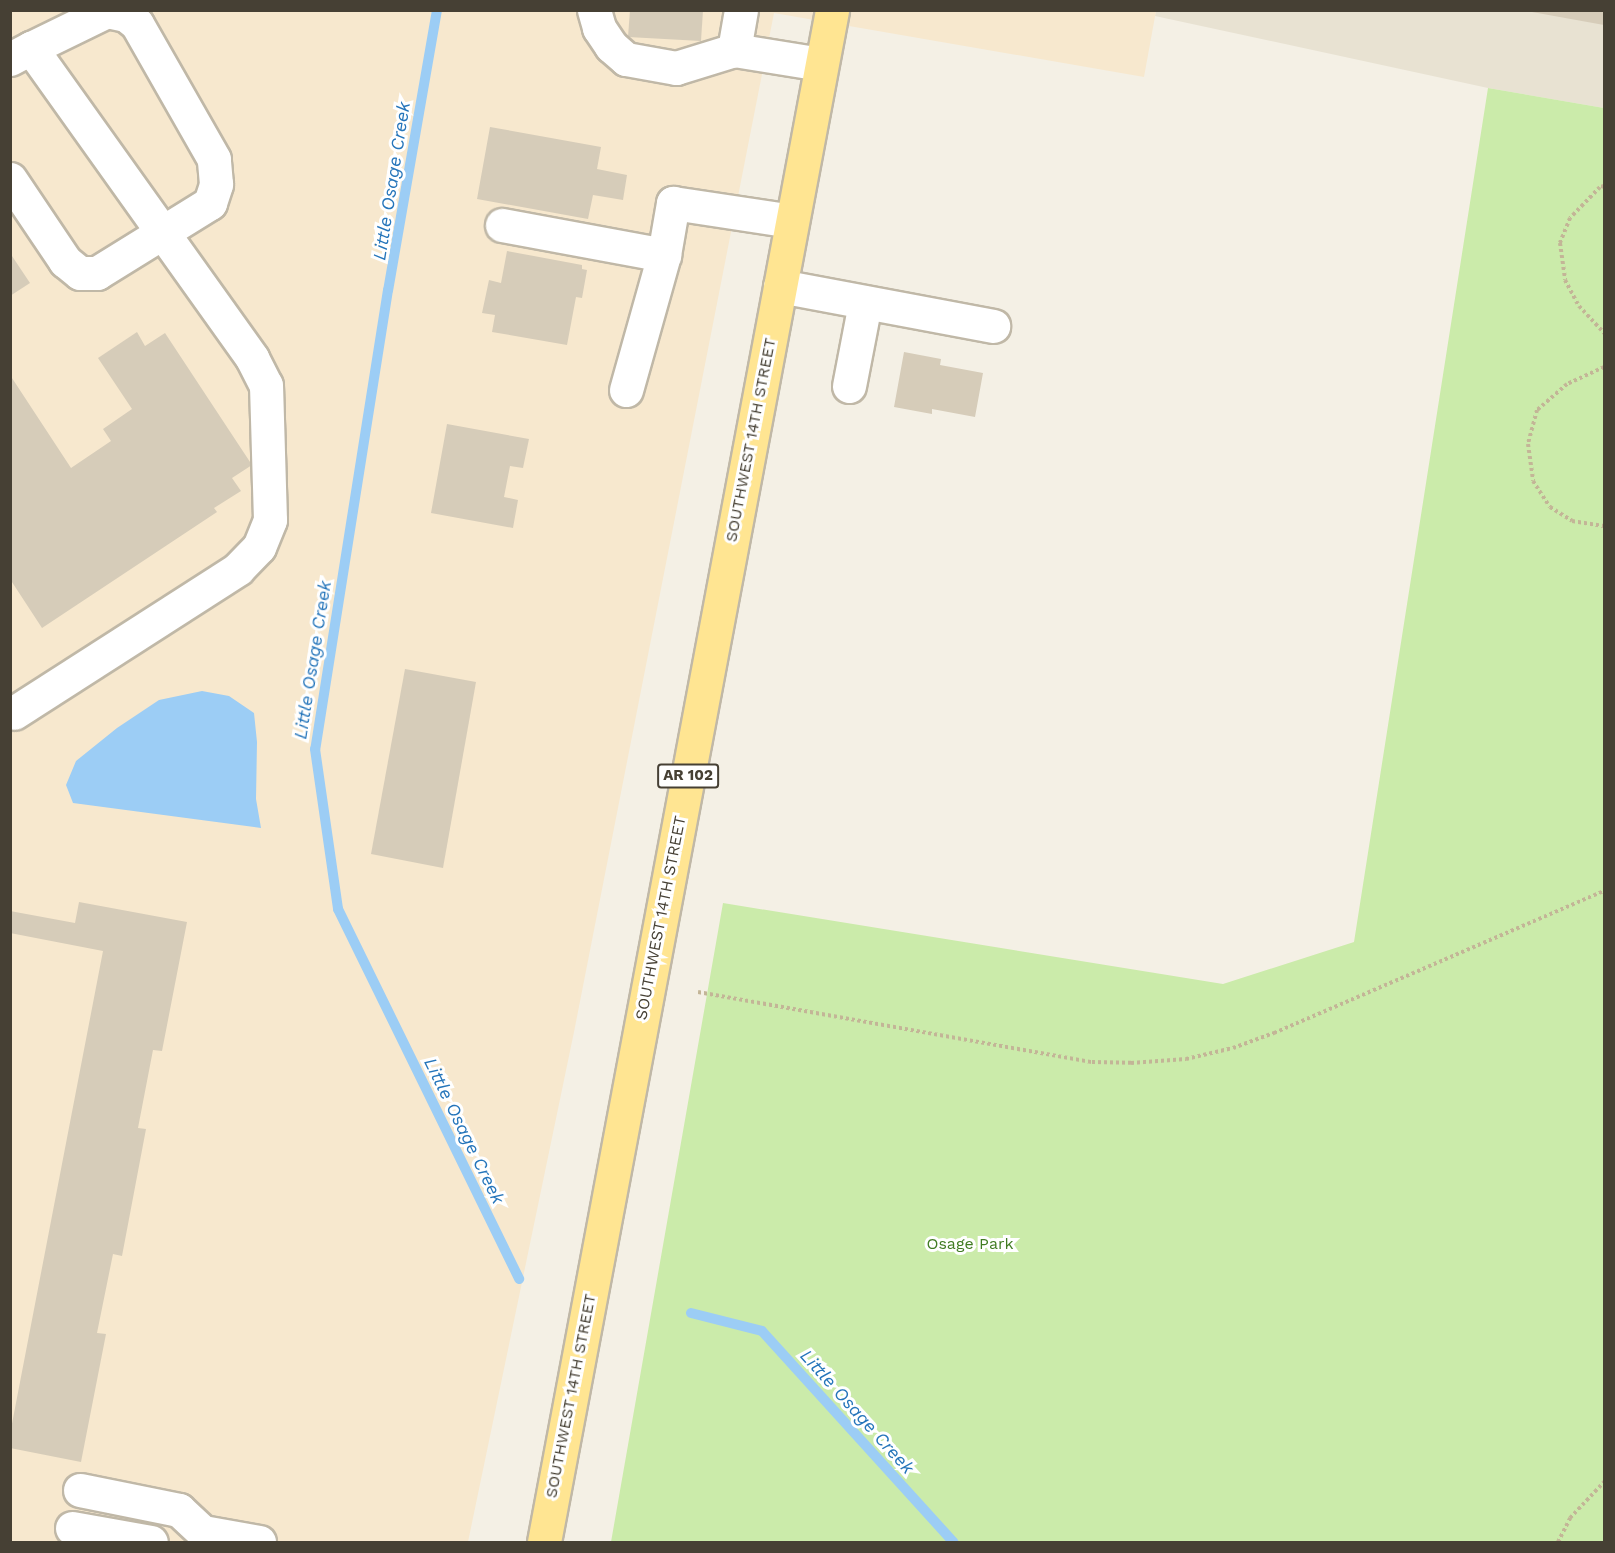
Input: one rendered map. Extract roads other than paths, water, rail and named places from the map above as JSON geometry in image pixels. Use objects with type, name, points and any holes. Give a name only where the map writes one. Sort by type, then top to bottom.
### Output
[{"type":"main road","name":"SOUTHWEST 14TH STREET","points":[[544,1542],[831,10]]},
{"type":"lane","points":[[594,10],[599,28],[611,46],[626,59],[676,68],[734,50],[821,64]]},
{"type":"lane","points":[[734,50],[741,10]]},
{"type":"lane","points":[[10,178],[64,261],[80,273],[98,273],[162,232],[210,203],[216,184],[214,159],[137,24],[126,15],[107,11],[21,53],[162,232],[252,358],[266,385],[270,520],[259,547],[238,569],[12,712]]},
{"type":"lane","points":[[626,390],[664,255],[672,203],[792,221]]},
{"type":"lane","points":[[502,225],[664,255]]},
{"type":"lane","points":[[780,286],[993,326]]},
{"type":"lane","points":[[849,386],[865,303]]},
{"type":"lane","points":[[80,1490],[179,1510],[193,1537],[259,1542]]},
{"type":"lane","points":[[72,1528],[151,1542]]},
{"type":"water","points":[[202,691],[229,696],[254,713],[257,742],[256,799],[261,828],[73,803],[66,785],[76,761],[117,728],[159,700]]},
{"type":"waterway","name":"Little Osage Creek","points":[[437,10],[388,290],[315,749],[338,909],[519,1279]]},
{"type":"waterway","name":"Little Osage Creek","points":[[691,1313],[762,1331],[953,1542]]},
{"type":"park label","name":"Osage Park","points":[[970,1244]]}]
